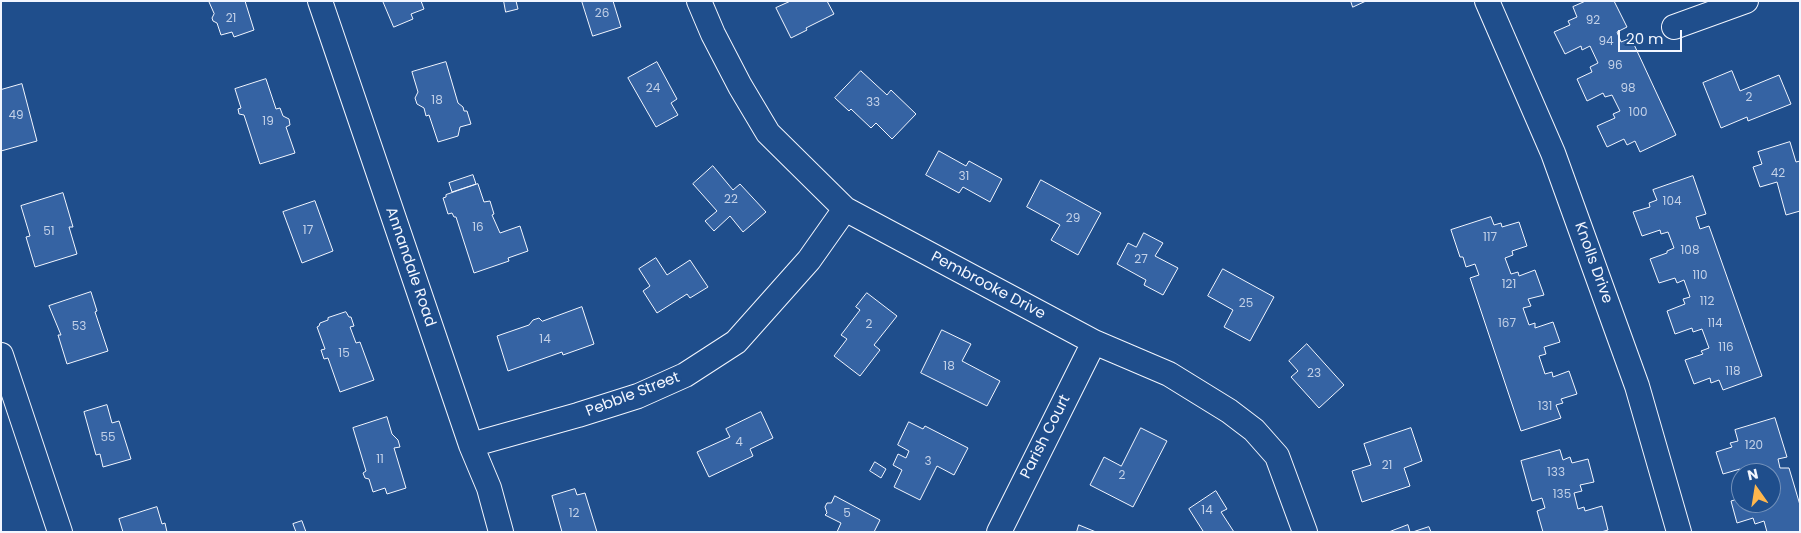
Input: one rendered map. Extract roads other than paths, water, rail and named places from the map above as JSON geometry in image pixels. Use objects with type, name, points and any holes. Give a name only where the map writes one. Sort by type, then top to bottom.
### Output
[{"type":"street","name":"Annandale Road","points":[[320,1],[471,445],[489,488],[501,532]]},
{"type":"street","name":"Pembrooke Drive","points":[[699,1],[713,34],[740,86],[768,133],[845,209],[1094,342],[1169,374],[1229,411],[1254,430],[1277,456],[1305,532]]},
{"type":"street","name":"Knolls Drive","points":[[1487,1],[1552,153],[1634,376],[1679,532]]},
{"type":"street","points":[[1674,27],[1746,1]]},
{"type":"street","name":"Pebble Street","points":[[471,445],[638,396],[685,375],[736,342],[809,260],[845,209]]},
{"type":"street","name":"Parish Court","points":[[999,532],[1094,342]]},
{"type":"street","points":[[1,355],[60,532]]}]
